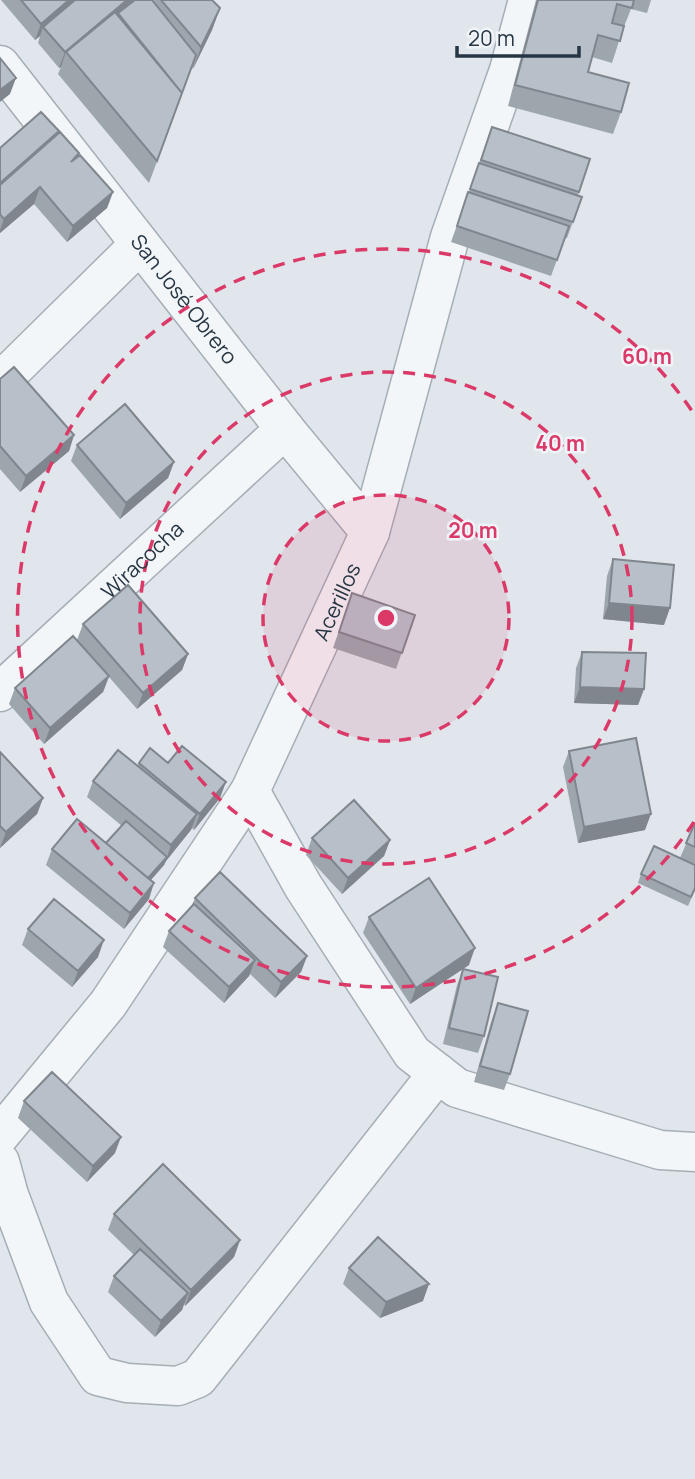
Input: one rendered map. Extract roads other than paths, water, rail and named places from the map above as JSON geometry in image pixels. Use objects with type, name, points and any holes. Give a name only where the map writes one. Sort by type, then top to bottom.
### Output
[{"type":"street","name":"Acerillos","points":[[0,1135],[108,1004],[250,792],[370,532],[450,237],[509,70],[528,0]]},
{"type":"street","name":"San José Obrero","points":[[0,65],[285,429],[370,532]]},
{"type":"street","points":[[0,382],[140,244]]},
{"type":"street","name":"Wiracocha","points":[[0,692],[285,429]]},
{"type":"street","points":[[250,792],[303,886],[412,1053],[457,1088],[660,1150],[695,1152]]},
{"type":"street","points":[[0,1162],[9,1195],[49,1301],[98,1376],[127,1383],[178,1386],[198,1378],[439,1073]]}]
